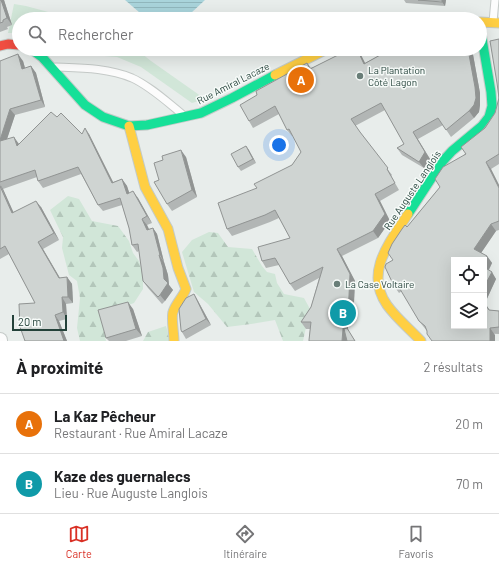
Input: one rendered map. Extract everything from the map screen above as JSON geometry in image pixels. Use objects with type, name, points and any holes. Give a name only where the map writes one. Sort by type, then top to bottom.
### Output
[{"type":"street","points":[[0,46],[12,44]]},
{"type":"street","name":"Rue Amiral Lacaze","points":[[42,56],[85,105],[103,118],[129,126],[148,125],[201,113],[313,56]]},
{"type":"street","name":"Rue Auguste Langlois","points":[[421,341],[382,298],[379,292],[378,276],[380,262],[387,246],[442,162],[489,118],[492,106],[485,56]]},
{"type":"street","points":[[129,126],[145,187],[168,229],[178,268],[186,289],[172,313],[174,341]]},
{"type":"lane","points":[[495,0],[496,23]]},
{"type":"lane","points":[[51,67],[89,69],[115,73],[132,78],[148,88],[186,117]]},
{"type":"green space","points":[[14,4],[48,12],[12,12]]},
{"type":"green space","points":[[12,14],[12,33],[8,33]]},
{"type":"green space","points":[[104,56],[145,56],[205,99],[192,103],[141,67],[117,57]]},
{"type":"green space","points":[[68,196],[79,199],[92,221],[118,226],[129,241],[133,253],[139,261],[143,274],[143,289],[134,303],[101,315],[106,341],[80,341],[77,328],[80,298],[77,281],[69,275],[62,248],[63,237],[50,210]]},
{"type":"green space","points":[[209,232],[218,233],[228,247],[252,249],[267,272],[275,274],[277,283],[284,294],[304,298],[310,309],[303,341],[283,341],[275,320],[227,327],[208,304],[194,292],[182,252],[192,240]]},
{"type":"green space","points":[[166,326],[170,341],[143,341],[148,332]]},
{"type":"water","points":[[125,0],[205,0],[192,12],[139,12]]},
{"type":"building","points":[[0,0],[7,18],[0,23]]},
{"type":"building","points":[[418,0],[442,0],[442,2]]},
{"type":"building","points":[[499,39],[499,98],[490,41]]},
{"type":"building","points":[[13,56],[19,56],[22,69],[31,66],[41,100],[10,109],[0,140],[0,61]]},
{"type":"building","points":[[336,56],[360,56],[364,64],[378,56],[469,56],[475,87],[476,98],[474,105],[446,130],[438,118],[413,132],[425,152],[419,162],[397,148],[404,144],[381,103],[351,119],[388,168],[387,169],[395,183],[375,194],[385,214],[373,231],[337,249],[350,274],[348,317],[344,317],[342,341],[309,341],[311,322],[301,322],[311,307],[323,267],[290,284],[275,258],[262,261],[258,247],[290,238],[275,210],[227,229],[218,203],[257,188],[254,184],[292,165],[301,152],[289,129],[287,130],[275,106],[249,121],[240,105],[257,95],[256,91],[307,63],[310,69]]},
{"type":"building","points":[[499,98],[499,154],[486,162],[499,188],[499,221],[491,224],[474,249],[487,257],[451,257],[451,329],[487,329],[487,307],[489,310],[499,311],[499,327],[490,328],[490,341],[432,341],[427,334],[425,326],[419,321],[397,284],[394,286],[385,267],[386,264],[393,260],[388,253],[392,244],[405,225],[407,227],[440,187],[435,179],[443,167],[466,154],[461,147],[485,128],[495,113]]},
{"type":"building","points":[[51,112],[57,117],[61,113],[82,134],[85,128],[112,183],[122,179],[127,194],[133,191],[147,216],[142,219],[147,230],[153,228],[163,268],[164,279],[168,283],[158,297],[143,281],[138,244],[132,245],[129,228],[120,198],[98,205],[78,167],[38,181],[35,170],[0,182],[0,141],[14,137],[17,146]]},
{"type":"building","points":[[246,146],[253,159],[238,167],[231,154]]},
{"type":"building","points":[[181,150],[192,190],[167,204],[154,182],[159,180],[154,163],[163,160],[162,156]]},
{"type":"building","points":[[0,186],[12,213],[36,201],[54,233],[38,242],[59,278],[67,277],[68,297],[62,297],[63,312],[55,315],[64,341],[25,341],[20,327],[19,304],[35,303],[5,246],[0,249]]},
{"type":"building","points":[[487,269],[492,272],[487,281]]},
{"type":"building","points":[[194,294],[206,319],[182,332],[179,309],[186,298]]},
{"type":"building","points":[[128,302],[136,329],[106,338],[98,310]]},
{"type":"building","points":[[347,328],[355,341],[347,341],[344,329]]},
{"type":"traffic: fast","points":[[41,56],[85,105],[103,117],[129,126],[147,125],[201,113],[275,75]]},
{"type":"traffic: fast","points":[[408,214],[442,162],[452,151],[482,126],[489,117],[492,106],[485,56]]},
{"type":"traffic: slow","points":[[487,22],[499,23]]},
{"type":"traffic: slow","points":[[275,75],[313,56]]},
{"type":"traffic: slow","points":[[129,126],[145,187],[168,229],[178,268],[186,289],[172,314],[174,341]]},
{"type":"traffic: slow","points":[[408,214],[387,246],[379,269],[378,281],[381,293],[387,305],[421,341]]},
{"type":"traffic: jam","points":[[0,46],[12,44]]},
{"type":"place","name":"La Plantation Côté Lagon","points":[[360,76]]},
{"type":"place","name":"La Kaz Pêcheur","points":[[301,80]]},
{"type":"place","name":"La Case Voltaire","points":[[337,284]]},
{"type":"place","name":"Kaze des guernalecs","points":[[343,313]]}]
